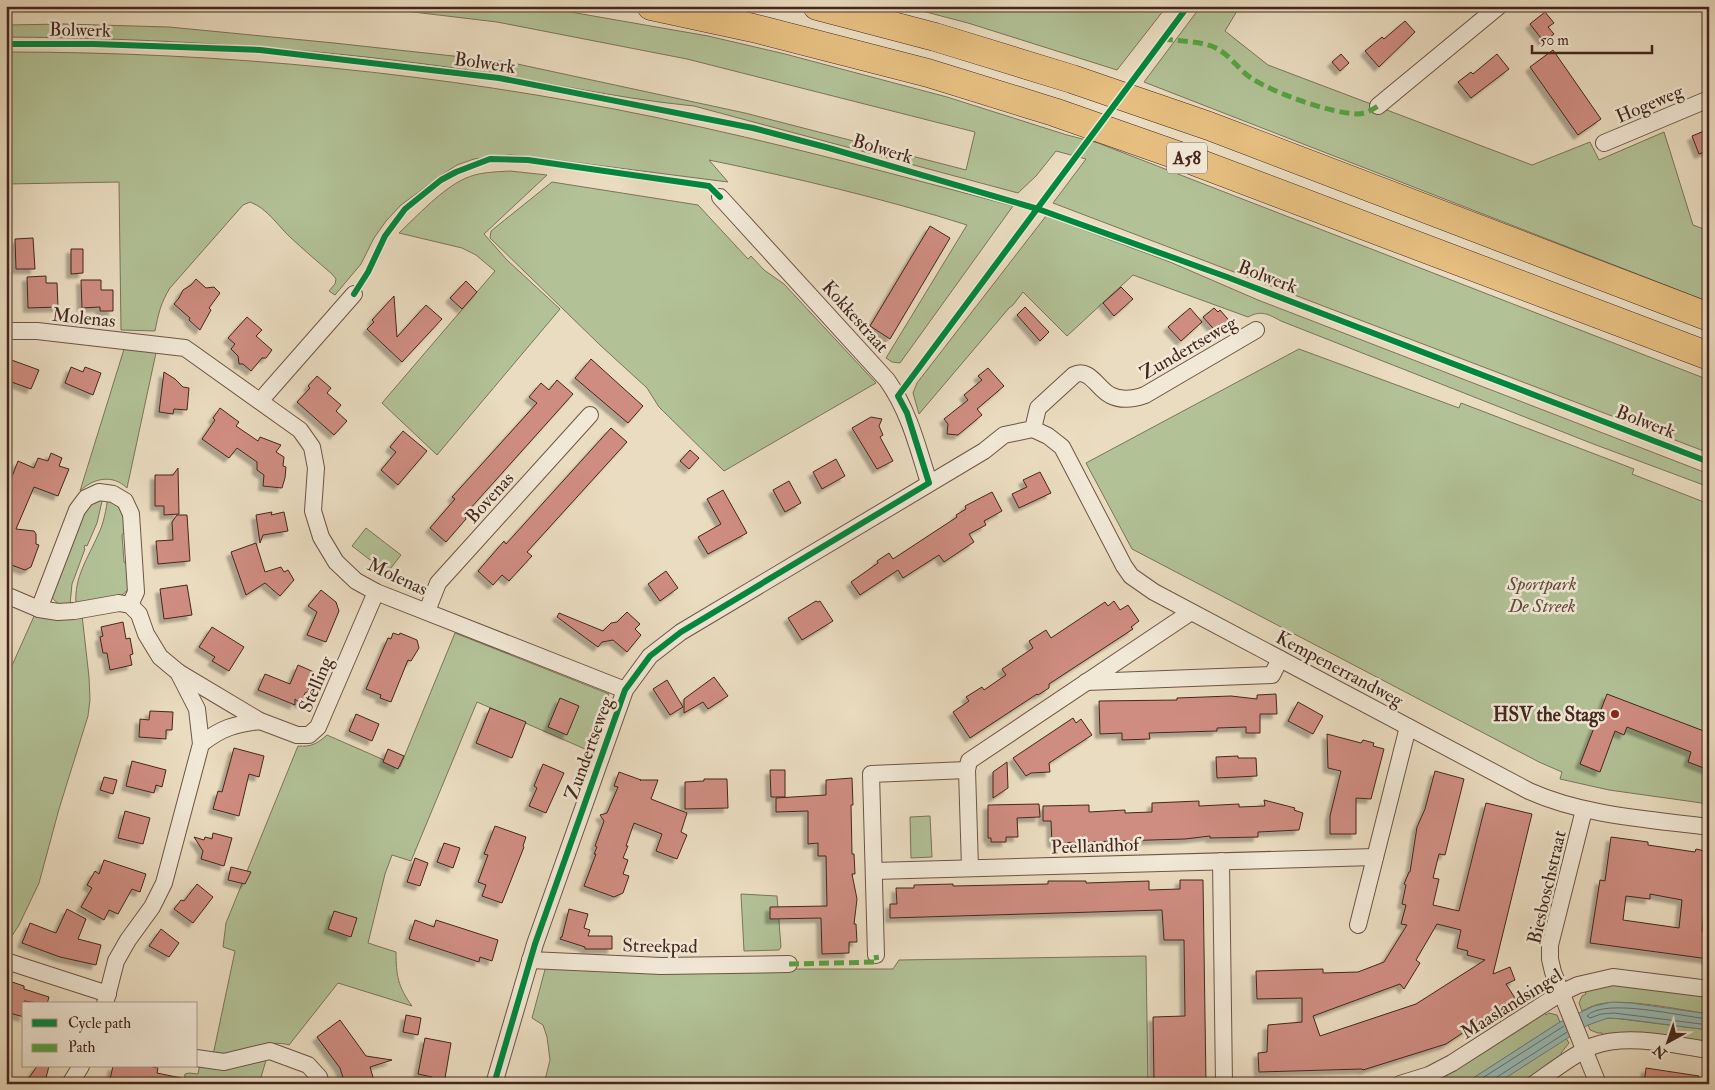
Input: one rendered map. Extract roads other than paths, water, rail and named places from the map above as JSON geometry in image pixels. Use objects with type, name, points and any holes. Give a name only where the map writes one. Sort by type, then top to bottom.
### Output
[{"type":"highway","name":"A58","points":[[651,6],[753,28],[928,73],[1054,112],[1188,159],[1709,356]]},
{"type":"highway","name":"A58","points":[[817,6],[935,37],[1090,85],[1218,130],[1709,318]]},
{"type":"street","points":[[1378,106],[1499,6]]},
{"type":"street","name":"Hogeweg","points":[[1604,143],[1709,99]]},
{"type":"street","name":"Kokkestraat","points":[[720,197],[893,388],[907,413],[929,483]]},
{"type":"street","points":[[260,401],[354,294]]},
{"type":"street","name":"Zundertseweg","points":[[494,1084],[530,960],[564,858],[625,690],[650,656],[681,632],[984,451],[1004,435],[1033,429],[1038,408],[1078,373],[1084,373],[1109,394],[1119,398],[1136,398],[1145,395],[1256,330]]},
{"type":"street","name":"Molenas","points":[[6,332],[37,331],[185,348],[300,430],[312,447],[316,468],[313,511],[321,537],[336,562],[356,581],[376,592],[625,690]]},
{"type":"street","name":"Bovenas","points":[[427,611],[438,584],[590,415]]},
{"type":"street","name":"Kempenerrandweg","points":[[1033,429],[1048,436],[1062,447],[1124,566],[1131,576],[1154,592],[1529,791],[1558,803],[1584,810],[1709,828]]},
{"type":"street","points":[[6,595],[39,609],[58,612],[119,603],[130,605],[136,592],[131,514],[125,501],[113,494],[99,492],[86,498],[77,510],[39,609]]},
{"type":"street","name":"Stelling","points":[[130,605],[139,614],[146,634],[160,657],[178,672],[260,720],[297,736],[309,735],[318,727],[376,592]]},
{"type":"street","points":[[970,868],[967,770],[970,761],[1191,612]]},
{"type":"street","points":[[1086,682],[1272,676],[1280,659]]},
{"type":"street","name":"Stelling","points":[[178,672],[197,710],[201,744]]},
{"type":"street","points":[[6,961],[107,999],[116,961],[128,940],[152,907],[164,883],[201,744],[214,733],[234,724],[260,720]]},
{"type":"street","points":[[1358,925],[1408,727]]},
{"type":"street","points":[[876,955],[871,774],[967,770]]},
{"type":"street","name":"Biesboschstraat","points":[[1584,810],[1550,945],[1551,966],[1598,1084]]},
{"type":"street","name":"Peellandhof","points":[[874,871],[1375,857]]},
{"type":"street","points":[[1221,861],[1224,1084]]},
{"type":"street","name":"Streekpad","points":[[530,960],[661,966],[789,964]]},
{"type":"street","name":"Maaslandsingel","points":[[1400,1084],[1429,1075],[1452,1063],[1561,993],[1578,985],[1614,977],[1709,989]]},
{"type":"street","points":[[1534,1084],[1582,1044],[1639,1040],[1709,1050]]},
{"type":"street","points":[[198,1058],[224,1062],[255,1053],[270,1051],[308,1065],[319,1077],[321,1084]]},
{"type":"street","points":[[70,1084],[80,1068]]},
{"type":"water","points":[[1612,1002],[1709,1014],[1709,1030],[1608,1018],[1588,1025],[1496,1084],[1464,1084],[1560,1022],[1594,1006]]},
{"type":"place","name":"HSV the Stags","points":[[1615,714]]},
{"type":"park label","name":"Sportpark De Streek","points":[[1542,594]]}]
